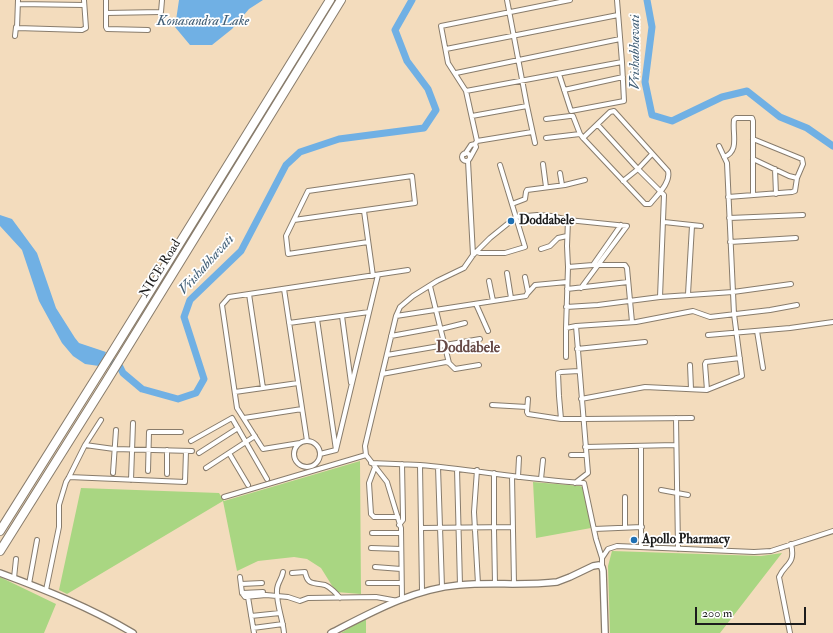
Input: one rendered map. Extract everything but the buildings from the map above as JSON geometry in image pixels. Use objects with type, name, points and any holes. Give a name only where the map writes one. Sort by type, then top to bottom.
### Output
[{"type":"highway","name":"NICE Road","points":[[0,531],[100,373],[330,0]]},
{"type":"highway","name":"NICE Road","points":[[0,551],[341,0]]},
{"type":"street","points":[[16,27],[84,30],[86,28],[84,0]]},
{"type":"street","points":[[106,0],[107,29],[148,30]]},
{"type":"street","points":[[106,13],[161,12],[162,0]]},
{"type":"street","points":[[507,0],[535,143]]},
{"type":"street","points":[[475,253],[469,159],[476,148],[476,142],[466,91],[456,72],[448,63],[441,26],[570,0]]},
{"type":"street","points":[[559,74],[571,111],[624,101],[617,0]]},
{"type":"street","points":[[15,36],[18,2],[84,5]]},
{"type":"street","points":[[446,49],[618,15]]},
{"type":"street","points":[[456,72],[620,39]]},
{"type":"street","points":[[466,91],[622,62]]},
{"type":"street","points":[[564,90],[623,77]]},
{"type":"street","points":[[472,116],[527,106]]},
{"type":"street","points":[[546,119],[572,116],[575,119],[580,134],[583,138],[646,205],[650,204],[668,180],[668,173],[614,111],[610,112],[583,138]]},
{"type":"street","points":[[724,156],[730,155],[733,151],[733,121],[735,119],[750,117],[753,119],[753,195]]},
{"type":"street","points":[[598,124],[638,169],[661,191],[665,198],[660,297]]},
{"type":"street","points":[[469,159],[465,161],[462,159],[471,145],[476,142],[532,132]]},
{"type":"street","points":[[546,138],[580,134]]},
{"type":"street","points":[[728,197],[794,192],[797,178],[803,164],[802,159],[753,139]]},
{"type":"street","points":[[581,399],[645,387],[707,390],[742,376],[734,314],[727,163],[719,146]]},
{"type":"street","points":[[623,181],[638,169],[652,154]]},
{"type":"street","points":[[753,159],[797,178]]},
{"type":"street","points":[[543,164],[546,188]]},
{"type":"street","points":[[475,253],[505,253],[525,247],[500,165]]},
{"type":"street","points":[[775,169],[776,194]]},
{"type":"street","points":[[560,173],[562,185]]},
{"type":"street","points":[[294,220],[415,204],[412,176],[308,191],[286,236],[288,254],[368,242]]},
{"type":"street","points":[[512,204],[525,199],[527,190],[546,188],[585,180]]},
{"type":"street","points":[[336,450],[369,312],[376,275],[368,242],[364,211]]},
{"type":"street","points":[[400,600],[400,525],[387,482],[366,455],[365,446],[396,316],[400,307],[413,296],[464,268],[475,253],[490,238],[516,217],[540,215],[568,220],[627,226],[581,288]]},
{"type":"street","points":[[729,218],[803,215]]},
{"type":"street","points":[[566,357],[568,220]]},
{"type":"street","points":[[664,222],[701,226]]},
{"type":"street","points":[[593,265],[622,225]]},
{"type":"street","points":[[688,294],[692,226]]},
{"type":"street","points":[[541,249],[550,246],[558,238],[567,236]]},
{"type":"street","points":[[730,242],[796,238]]},
{"type":"street","points":[[568,267],[625,265],[632,322]]},
{"type":"street","points":[[321,468],[318,462],[320,454],[319,448],[315,444],[307,441],[263,449],[237,408],[222,305],[229,297],[408,270]]},
{"type":"street","points":[[507,273],[511,298]]},
{"type":"street","points":[[525,277],[527,294]]},
{"type":"street","points":[[489,281],[493,301]]},
{"type":"street","points":[[396,316],[511,298],[527,294],[535,284],[567,282]]},
{"type":"street","points":[[567,290],[628,282]]},
{"type":"street","points":[[566,307],[629,302],[688,294],[733,292],[791,284]]},
{"type":"street","points":[[430,286],[449,363],[454,369],[479,365]]},
{"type":"street","points":[[284,289],[307,441]]},
{"type":"street","points":[[249,294],[263,388]]},
{"type":"street","points":[[476,304],[488,331]]},
{"type":"street","points":[[566,328],[632,322],[693,311],[710,317],[770,310],[797,305]]},
{"type":"street","points":[[289,323],[369,312]]},
{"type":"street","points":[[342,316],[351,385]]},
{"type":"street","points":[[317,319],[336,450]]},
{"type":"street","points":[[708,335],[833,322]]},
{"type":"street","points":[[391,336],[465,323]]},
{"type":"street","points":[[576,326],[588,473],[576,482]]},
{"type":"street","points":[[758,331],[763,368]]},
{"type":"street","points":[[387,354],[445,346],[480,339]]},
{"type":"street","points":[[577,350],[645,342]]},
{"type":"street","points":[[707,390],[706,362],[740,358]]},
{"type":"street","points":[[382,374],[446,362],[449,363]]},
{"type":"street","points":[[690,365],[690,389]]},
{"type":"street","points":[[561,419],[558,373],[579,372]]},
{"type":"street","points":[[235,392],[298,383]]},
{"type":"street","points":[[528,399],[528,414],[561,419],[692,418]]},
{"type":"street","points":[[492,404],[527,407]]},
{"type":"street","points":[[244,418],[302,409]]},
{"type":"street","points":[[191,441],[232,418],[267,479]]},
{"type":"street","points":[[676,418],[678,549]]},
{"type":"street","points":[[46,590],[59,527],[60,506],[66,482],[85,445],[101,420]]},
{"type":"street","points":[[130,480],[133,423]]},
{"type":"street","points":[[199,453],[238,428]]},
{"type":"street","points":[[113,474],[116,430]]},
{"type":"street","points":[[148,471],[149,432],[181,432]]},
{"type":"street","points":[[206,468],[255,436]]},
{"type":"street","points":[[300,443],[295,450],[294,455],[300,466],[300,474]]},
{"type":"street","points":[[85,445],[114,449],[192,451]]},
{"type":"street","points":[[586,447],[676,445]]},
{"type":"street","points":[[641,446],[641,547]]},
{"type":"street","points":[[167,450],[167,474]]},
{"type":"street","points":[[320,454],[336,450]]},
{"type":"street","points":[[69,476],[185,482],[186,451]]},
{"type":"street","points":[[229,453],[248,484]]},
{"type":"street","points":[[224,497],[366,455]]},
{"type":"street","points":[[571,455],[586,456]]},
{"type":"street","points":[[518,477],[519,458]]},
{"type":"street","points":[[541,479],[543,460]]},
{"type":"street","points":[[300,466],[310,467],[318,462]]},
{"type":"street","points":[[371,462],[438,466],[477,470],[518,477],[584,483],[602,558],[605,633]]},
{"type":"street","points":[[400,525],[403,517],[402,464]]},
{"type":"street","points":[[420,465],[422,591]]},
{"type":"street","points":[[438,466],[442,587]]},
{"type":"street","points":[[375,468],[369,483],[371,514],[374,517],[398,517]]},
{"type":"street","points":[[457,469],[460,585]]},
{"type":"street","points":[[477,470],[474,512],[478,584]]},
{"type":"street","points":[[494,473],[495,584]]},
{"type":"street","points":[[512,476],[514,584]]},
{"type":"street","points":[[662,490],[688,495]]},
{"type":"street","points":[[625,497],[625,527]]},
{"type":"street","points":[[421,528],[512,527]]},
{"type":"street","points":[[594,529],[642,527]]},
{"type":"street","points":[[602,558],[608,549],[617,546],[754,552],[771,551],[833,531]]},
{"type":"street","points":[[372,533],[401,533]]},
{"type":"street","points":[[30,584],[37,540]]},
{"type":"street","points":[[790,633],[779,578],[790,564],[792,558],[791,544]]},
{"type":"street","points":[[371,548],[401,549]]},
{"type":"street","points":[[14,578],[16,559]]},
{"type":"street","points":[[331,633],[368,614],[422,591],[460,585],[557,582],[567,579],[593,566],[599,565],[602,567]]},
{"type":"street","points":[[375,567],[401,569]]},
{"type":"street","points":[[283,572],[282,578],[278,585],[277,597],[284,633]]},
{"type":"street","points":[[292,573],[304,572],[308,581],[326,585],[340,598]]},
{"type":"street","points":[[0,573],[46,590],[103,616],[133,633]]},
{"type":"street","points":[[240,577],[242,594]]},
{"type":"street","points":[[241,584],[262,583]]},
{"type":"street","points":[[368,583],[401,583]]},
{"type":"street","points":[[242,594],[263,592]]},
{"type":"street","points":[[242,594],[243,596],[248,597],[266,595],[288,597],[300,601],[308,598],[376,597],[400,600]]},
{"type":"street","points":[[248,597],[254,633]]},
{"type":"street","points":[[251,616],[280,613]]},
{"type":"street","points":[[253,628],[283,624]]},
{"type":"green space","points":[[360,461],[361,594],[336,592],[321,568],[307,559],[294,557],[258,561],[237,571],[223,501],[67,594],[59,590],[81,488],[219,493],[224,501]]},
{"type":"green space","points":[[533,482],[580,486],[584,488],[591,528],[536,538]]},
{"type":"green space","points":[[612,551],[761,556],[782,553],[720,633],[610,633],[608,566]]},
{"type":"green space","points":[[0,577],[56,604],[44,633],[0,633]]},
{"type":"green space","points":[[366,618],[366,633],[341,633]]},
{"type":"water","name":"Konasandra Lake","points":[[179,0],[263,0],[249,9],[232,29],[212,45],[190,45],[175,27]]},
{"type":"water","points":[[0,215],[12,219],[37,253],[56,308],[75,338],[79,343],[106,352],[99,366],[85,364],[73,356],[62,343],[39,301],[22,250],[0,226]]},
{"type":"waterway","name":"Vrishabhavati","points":[[104,357],[120,367],[123,373],[142,389],[178,399],[196,393],[204,379],[184,317],[190,300],[241,251],[286,165],[300,152],[339,139],[424,128],[436,110],[428,89],[407,61],[395,30],[412,0]]},
{"type":"waterway","name":"Vrishabhavati","points":[[647,0],[652,27],[645,82],[652,115],[672,121],[722,97],[747,91],[780,117],[807,128],[833,146]]},
{"type":"place","name":"Doddabele","points":[[511,221]]},
{"type":"place","name":"Apollo Pharmacy","points":[[634,540]]},
{"type":"district","name":"Doddabele","points":[[468,349]]}]
